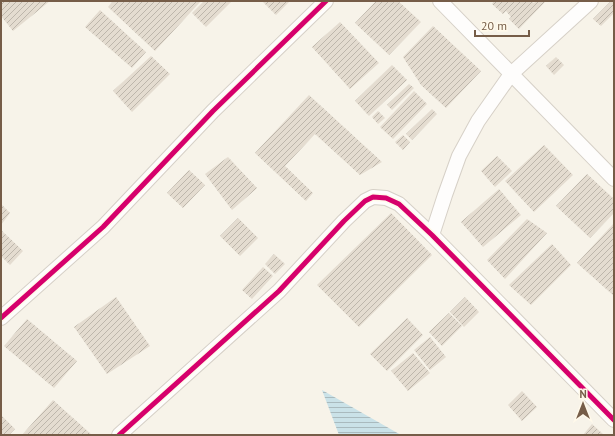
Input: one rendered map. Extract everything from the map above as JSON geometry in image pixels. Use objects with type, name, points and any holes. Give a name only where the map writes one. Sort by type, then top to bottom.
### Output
[{"type":"street","points":[[1,318],[103,227],[213,111],[326,1]]},
{"type":"street","points":[[440,1],[614,179]]},
{"type":"street","points":[[432,235],[459,156],[478,121],[512,74],[591,1]]},
{"type":"street","points":[[119,435],[280,291],[344,221],[365,201],[373,196],[386,198],[399,204],[432,235],[614,420]]},
{"type":"water","points":[[322,390],[401,435],[339,435]]},
{"type":"building","points":[[1,1],[50,1],[13,31],[1,16]]},
{"type":"building","points":[[113,1],[201,1],[155,51],[108,7]]},
{"type":"building","points":[[204,1],[232,1],[206,27],[192,13]]},
{"type":"building","points":[[262,1],[288,1],[289,2],[276,15]]},
{"type":"building","points":[[376,1],[398,1],[421,22],[389,55],[355,23]]},
{"type":"building","points":[[494,1],[531,1],[534,3],[536,1],[546,1],[519,29],[509,19],[511,17],[506,11],[503,14],[492,4]]},
{"type":"building","points":[[611,1],[614,1],[614,13],[601,26],[593,19]]},
{"type":"building","points":[[100,10],[146,52],[132,68],[85,27]]},
{"type":"building","points":[[340,22],[379,63],[350,89],[312,47]]},
{"type":"building","points":[[433,26],[481,71],[446,108],[421,85],[403,57]]},
{"type":"building","points":[[151,56],[170,74],[132,112],[113,91]]},
{"type":"building","points":[[556,57],[564,65],[554,75],[546,66]]},
{"type":"building","points":[[392,65],[407,80],[369,116],[355,101]]},
{"type":"building","points":[[409,84],[414,88],[392,110],[387,105]]},
{"type":"building","points":[[414,91],[427,104],[393,139],[380,127]]},
{"type":"building","points":[[309,95],[382,162],[360,175],[315,134],[285,166],[313,193],[306,201],[255,153]]},
{"type":"building","points":[[432,109],[437,114],[412,140],[406,134]]},
{"type":"building","points":[[378,111],[385,118],[378,124],[372,117]]},
{"type":"building","points":[[403,135],[410,142],[403,150],[395,142]]},
{"type":"building","points":[[544,145],[573,175],[534,212],[505,181]]},
{"type":"building","points":[[497,156],[512,171],[495,187],[481,171]]},
{"type":"building","points":[[228,157],[257,188],[232,210],[205,174]]},
{"type":"building","points":[[189,170],[205,185],[183,208],[167,193]]},
{"type":"building","points":[[587,174],[614,199],[614,213],[590,238],[556,206]]},
{"type":"building","points":[[499,189],[521,215],[483,247],[461,222]]},
{"type":"building","points":[[1,204],[10,213],[1,225]]},
{"type":"building","points":[[391,213],[432,255],[359,327],[317,285]]},
{"type":"building","points":[[238,218],[258,238],[240,256],[220,236]]},
{"type":"building","points":[[527,219],[547,233],[505,279],[487,260]]},
{"type":"building","points":[[614,223],[614,296],[577,263]]},
{"type":"building","points":[[1,230],[23,251],[10,265],[1,256]]},
{"type":"building","points":[[552,244],[571,265],[531,305],[509,285]]},
{"type":"building","points":[[274,254],[285,264],[275,274],[265,264]]},
{"type":"building","points":[[263,267],[273,276],[252,299],[242,290]]},
{"type":"building","points":[[116,297],[150,346],[107,374],[74,327]]},
{"type":"building","points":[[465,297],[479,312],[464,327],[450,312]]},
{"type":"building","points":[[449,313],[462,326],[442,346],[429,332]]},
{"type":"building","points":[[407,318],[423,335],[387,371],[370,354]]},
{"type":"building","points":[[27,319],[77,361],[54,388],[4,346]]},
{"type":"building","points":[[430,337],[446,357],[430,370],[414,350]]},
{"type":"building","points":[[413,353],[430,373],[408,391],[391,371]]},
{"type":"building","points":[[522,391],[537,407],[522,421],[508,405]]},
{"type":"building","points":[[53,400],[92,435],[22,435]]},
{"type":"building","points":[[1,415],[15,429],[9,435],[1,435]]},
{"type":"building","points":[[592,424],[604,435],[583,435]]},
{"type":"cycle path","points":[[1,318],[103,227],[213,111],[326,1]]},
{"type":"cycle path","points":[[119,435],[279,291],[344,221],[365,201],[373,197],[386,198],[399,204],[432,235],[614,420]]}]
